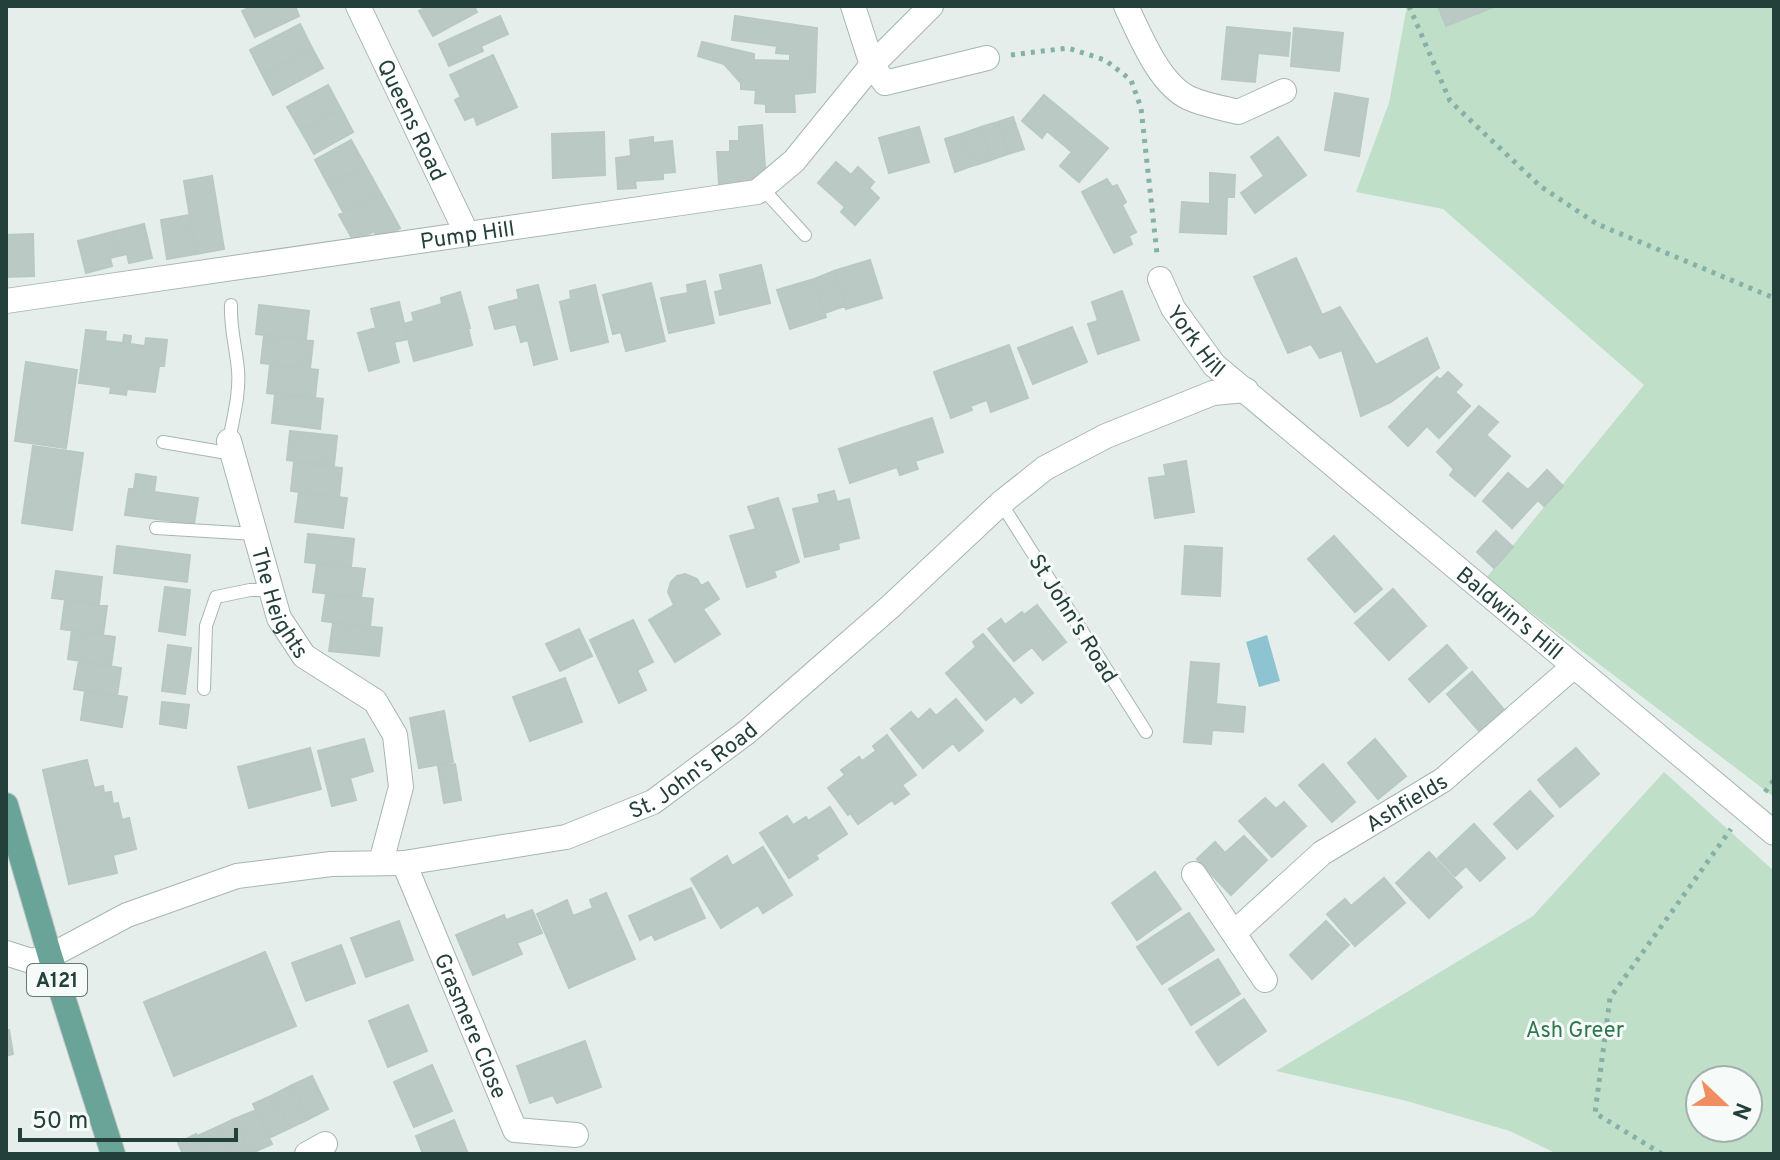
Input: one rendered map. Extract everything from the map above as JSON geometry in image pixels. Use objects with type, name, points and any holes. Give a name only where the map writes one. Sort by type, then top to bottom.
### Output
[{"type":"main road","name":"A121","points":[[6,805],[113,1154]]},
{"type":"street","name":"Queens Road","points":[[358,6],[466,232]]},
{"type":"street","points":[[853,6],[872,65],[885,83],[987,58]]},
{"type":"street","name":"Pump Hill","points":[[6,301],[757,192],[794,161],[872,65],[931,6]]},
{"type":"street","points":[[1126,6],[1165,77],[1188,98],[1238,112],[1284,91]]},
{"type":"street","name":"York Hill","points":[[1160,279],[1173,308],[1214,365],[1246,390]]},
{"type":"street","name":"St. John's Road","points":[[50,956],[127,915],[237,876],[331,864],[392,862],[566,837],[653,802],[747,732],[890,607],[1001,503],[1045,468],[1106,436],[1213,393],[1246,390]]},
{"type":"street","name":"Baldwin's Hill","points":[[1246,390],[1774,833]]},
{"type":"street","name":"The Heights","points":[[231,448],[279,618],[304,656],[375,701],[395,735],[401,787],[392,862]]},
{"type":"street","name":"Ashfields","points":[[1235,932],[1322,853],[1443,780],[1574,666]]},
{"type":"street","name":"Grasmere Close","points":[[392,862],[515,1130],[576,1135]]},
{"type":"street","points":[[1194,874],[1265,980]]},
{"type":"street","points":[[6,953],[31,961],[50,956]]},
{"type":"lane","points":[[762,188],[805,235]]},
{"type":"lane","points":[[163,442],[231,448],[238,371],[230,327],[231,305]]},
{"type":"lane","name":"St John's Road","points":[[1001,503],[1146,732]]},
{"type":"lane","points":[[156,528],[255,534]]},
{"type":"lane","points":[[204,689],[206,626],[216,597],[250,590],[271,590]]},
{"type":"path","points":[[1409,6],[1450,101],[1540,186],[1597,224],[1774,298]]},
{"type":"path","points":[[987,58],[1068,48],[1105,60],[1131,80],[1141,108],[1160,279]]},
{"type":"path","points":[[1662,1154],[1595,1113],[1610,998],[1729,831],[1750,813]]},
{"type":"green space","points":[[1407,6],[1774,6],[1774,797],[1486,578],[1644,385],[1443,209],[1356,192],[1389,103]]},
{"type":"green space","name":"Ash Greer","points":[[1664,772],[1774,871],[1774,1154],[1557,1154],[1510,1131],[1403,1100],[1276,1071],[1533,916]]},
{"type":"water","points":[[1267,635],[1280,681],[1259,687],[1246,642]]},
{"type":"building","points":[[253,6],[295,6],[299,16],[255,37],[242,11]]},
{"type":"building","points":[[429,6],[474,6],[477,12],[433,36],[419,11]]},
{"type":"building","points":[[1438,6],[1496,6],[1446,26]]},
{"type":"building","points":[[500,16],[508,34],[481,46],[483,51],[449,66],[439,44]]},
{"type":"building","points":[[735,16],[817,28],[815,92],[794,94],[795,112],[766,112],[766,104],[755,103],[756,90],[741,89],[741,83],[724,64],[698,56],[702,42],[754,54],[754,60],[790,61],[790,54],[776,53],[777,46],[732,40]]},
{"type":"building","points":[[300,24],[312,48],[262,74],[250,50]]},
{"type":"building","points":[[1227,27],[1290,33],[1288,56],[1258,53],[1255,82],[1222,79]]},
{"type":"building","points":[[1294,28],[1343,33],[1339,71],[1291,66]]},
{"type":"building","points":[[312,48],[323,68],[273,95],[262,74]]},
{"type":"building","points":[[493,55],[517,107],[477,125],[474,116],[465,120],[455,100],[461,97],[450,75]]},
{"type":"building","points":[[328,85],[341,109],[301,131],[287,107]]},
{"type":"building","points":[[1335,93],[1368,99],[1359,156],[1325,150]]},
{"type":"building","points":[[1044,95],[1108,148],[1079,182],[1060,166],[1072,152],[1047,131],[1042,138],[1022,121]]},
{"type":"building","points":[[341,109],[353,132],[314,154],[301,131]]},
{"type":"building","points":[[1013,117],[1024,149],[1008,154],[998,122]]},
{"type":"building","points":[[998,122],[1008,154],[991,160],[981,127]]},
{"type":"building","points":[[762,125],[766,181],[719,184],[717,152],[730,152],[730,141],[739,141],[739,127]]},
{"type":"building","points":[[919,127],[929,162],[889,173],[879,138]]},
{"type":"building","points":[[981,127],[991,160],[972,166],[961,134]]},
{"type":"building","points":[[604,132],[605,175],[553,178],[552,134]]},
{"type":"building","points":[[961,134],[972,166],[955,172],[945,139]]},
{"type":"building","points":[[653,137],[653,143],[672,141],[675,172],[663,173],[663,179],[635,181],[636,188],[618,189],[616,158],[631,156],[630,140]]},
{"type":"building","points":[[1278,137],[1306,175],[1255,213],[1241,193],[1264,176],[1251,157]]},
{"type":"building","points":[[351,140],[365,165],[329,186],[315,160]]},
{"type":"building","points":[[836,162],[851,175],[858,167],[874,182],[869,188],[879,198],[855,225],[841,212],[845,207],[818,183]]},
{"type":"building","points":[[365,165],[380,192],[343,212],[329,186]]},
{"type":"building","points":[[1210,173],[1235,175],[1234,197],[1227,197],[1226,234],[1180,232],[1182,202],[1210,204]]},
{"type":"building","points":[[212,176],[224,249],[196,254],[184,181]]},
{"type":"building","points":[[1107,179],[1112,187],[1117,185],[1126,202],[1122,205],[1136,232],[1129,236],[1132,244],[1114,253],[1082,192]]},
{"type":"building","points":[[380,192],[400,228],[379,240],[374,231],[354,242],[339,215]]},
{"type":"building","points":[[190,215],[196,254],[167,259],[161,220]]},
{"type":"building","points":[[144,224],[152,258],[129,263],[127,254],[118,256],[112,232]]},
{"type":"building","points":[[112,232],[118,256],[110,258],[112,266],[86,273],[78,241]]},
{"type":"building","points":[[33,234],[34,276],[7,277],[6,235]]},
{"type":"building","points":[[1296,258],[1322,315],[1340,307],[1376,365],[1427,338],[1439,368],[1391,402],[1361,416],[1342,350],[1320,358],[1311,344],[1288,353],[1254,277]]},
{"type":"building","points":[[870,260],[882,298],[846,309],[834,271]]},
{"type":"building","points":[[761,265],[770,303],[720,315],[715,292],[723,290],[720,275]]},
{"type":"building","points":[[834,271],[845,306],[825,313],[814,279]]},
{"type":"building","points":[[814,279],[826,317],[790,329],[777,290]]},
{"type":"building","points":[[705,281],[714,323],[669,333],[661,298],[688,293],[687,285]]},
{"type":"building","points":[[651,283],[665,341],[626,351],[621,332],[613,334],[603,295]]},
{"type":"building","points":[[538,285],[557,359],[534,365],[528,340],[521,342],[516,324],[495,329],[489,307],[519,299],[517,290]]},
{"type":"building","points":[[595,285],[608,342],[571,351],[560,302],[571,299],[570,291]]},
{"type":"building","points":[[1122,291],[1139,340],[1098,354],[1088,324],[1098,321],[1092,302]]},
{"type":"building","points":[[460,292],[472,345],[414,361],[404,324],[414,321],[412,313],[442,304],[441,298]]},
{"type":"building","points":[[399,302],[408,339],[394,342],[399,362],[369,371],[358,333],[376,328],[371,309]]},
{"type":"building","points":[[259,305],[309,311],[306,339],[256,334]]},
{"type":"building","points":[[1072,327],[1087,362],[1033,384],[1018,348]]},
{"type":"building","points":[[86,330],[106,332],[105,341],[123,343],[124,335],[131,336],[130,344],[145,346],[146,338],[167,340],[164,366],[159,366],[155,392],[127,389],[126,395],[110,393],[111,387],[79,383]]},
{"type":"building","points":[[264,335],[313,341],[310,369],[261,363]]},
{"type":"building","points":[[1009,345],[1028,398],[991,412],[987,400],[951,418],[934,372]]},
{"type":"building","points":[[26,362],[77,370],[66,448],[15,441]]},
{"type":"building","points":[[270,365],[318,370],[315,398],[267,393]]},
{"type":"building","points":[[1448,372],[1462,385],[1455,392],[1470,406],[1439,438],[1427,426],[1408,446],[1389,427],[1437,377],[1440,380]]},
{"type":"building","points":[[275,394],[323,399],[320,429],[272,423]]},
{"type":"building","points":[[1479,406],[1498,422],[1486,435],[1510,456],[1475,496],[1450,475],[1454,469],[1437,452]]},
{"type":"building","points":[[932,418],[943,452],[915,461],[918,469],[900,475],[897,467],[850,483],[839,449]]},
{"type":"building","points":[[290,431],[337,436],[334,465],[287,460]]},
{"type":"building","points":[[33,446],[83,453],[72,530],[22,523]]},
{"type":"building","points":[[1186,461],[1194,512],[1155,518],[1149,478],[1166,476],[1164,465]]},
{"type":"building","points":[[294,462],[342,468],[339,497],[291,491]]},
{"type":"building","points":[[1547,470],[1563,486],[1544,506],[1538,500],[1512,528],[1483,501],[1508,473],[1528,490]]},
{"type":"building","points":[[136,474],[156,477],[154,492],[198,498],[194,524],[125,515],[129,489],[134,489]]},
{"type":"building","points":[[834,491],[837,502],[849,499],[859,538],[838,543],[839,549],[805,557],[793,509],[820,503],[818,495]]},
{"type":"building","points":[[299,492],[347,498],[343,528],[295,522]]},
{"type":"building","points":[[778,498],[799,562],[774,571],[776,577],[747,587],[730,536],[756,529],[748,507]]},
{"type":"building","points":[[1496,531],[1513,547],[1494,568],[1477,552]]},
{"type":"building","points":[[308,534],[354,539],[351,567],[305,562]]},
{"type":"building","points":[[1334,536],[1382,589],[1355,612],[1308,559]]},
{"type":"building","points":[[117,546],[190,555],[187,582],[114,573]]},
{"type":"building","points":[[1185,546],[1222,548],[1220,596],[1182,594]]},
{"type":"building","points":[[317,563],[365,569],[361,598],[313,592]]},
{"type":"building","points":[[56,571],[102,577],[99,604],[52,598]]},
{"type":"building","points":[[685,574],[697,579],[701,586],[708,582],[719,599],[703,609],[720,634],[675,662],[649,620],[674,605],[668,592],[671,582]]},
{"type":"building","points":[[165,587],[190,590],[185,635],[159,631]]},
{"type":"building","points":[[1393,589],[1426,626],[1389,660],[1355,623]]},
{"type":"building","points":[[326,594],[373,599],[370,627],[322,621]]},
{"type":"building","points":[[65,600],[107,606],[103,635],[61,629]]},
{"type":"building","points":[[1037,605],[1066,642],[1043,660],[1032,647],[1014,661],[988,629],[1001,619],[1005,625]]},
{"type":"building","points":[[633,620],[653,662],[637,670],[646,690],[619,703],[590,640]]},
{"type":"building","points":[[333,623],[382,628],[379,656],[329,651]]},
{"type":"building","points":[[579,629],[592,656],[560,671],[546,644]]},
{"type":"building","points":[[72,630],[115,637],[111,666],[68,659]]},
{"type":"building","points":[[983,634],[1033,693],[1021,703],[1015,696],[986,720],[946,673],[976,647],[973,642]]},
{"type":"building","points":[[168,645],[191,648],[185,694],[162,691]]},
{"type":"building","points":[[1447,645],[1467,668],[1429,702],[1409,679]]},
{"type":"building","points":[[79,661],[121,668],[117,696],[74,689]]},
{"type":"building","points":[[1191,662],[1219,664],[1216,704],[1245,707],[1243,732],[1212,730],[1211,744],[1184,742]]},
{"type":"building","points":[[1472,672],[1511,718],[1486,739],[1447,694]]},
{"type":"building","points":[[565,678],[582,722],[530,741],[513,697]]},
{"type":"building","points":[[85,691],[127,697],[122,727],[81,720]]},
{"type":"building","points":[[956,699],[983,731],[959,751],[953,743],[923,768],[891,729],[911,712],[918,720],[930,709],[936,716]]},
{"type":"building","points":[[162,702],[189,705],[186,728],[160,724]]},
{"type":"building","points":[[444,711],[453,762],[419,768],[410,718]]},
{"type":"building","points":[[887,735],[916,775],[902,785],[909,794],[895,804],[892,800],[858,824],[828,788],[845,775],[841,770],[859,757],[862,761],[876,751],[873,746]]},
{"type":"building","points":[[364,739],[373,771],[350,778],[356,800],[332,806],[318,751]]},
{"type":"building","points":[[1375,739],[1406,776],[1378,799],[1348,763]]},
{"type":"building","points":[[310,748],[321,789],[249,808],[238,767]]},
{"type":"building","points":[[1576,748],[1599,774],[1560,807],[1538,780]]},
{"type":"building","points":[[87,760],[94,788],[103,786],[104,793],[111,792],[113,804],[118,803],[122,820],[129,818],[136,849],[113,855],[117,873],[69,884],[43,770]]},
{"type":"building","points":[[455,764],[461,800],[444,803],[438,766]]},
{"type":"building","points":[[1323,764],[1355,802],[1332,822],[1299,785]]},
{"type":"building","points":[[1530,791],[1553,816],[1517,849],[1494,824]]},
{"type":"building","points":[[1265,798],[1276,809],[1284,802],[1306,826],[1272,857],[1239,821]]},
{"type":"building","points":[[830,807],[847,834],[789,878],[760,833],[787,816],[793,825],[806,817],[808,821]]},
{"type":"building","points":[[1474,824],[1505,858],[1480,881],[1466,866],[1455,876],[1438,858]]},
{"type":"building","points":[[1244,836],[1267,860],[1231,895],[1197,859],[1215,842],[1225,853]]},
{"type":"building","points":[[763,847],[792,895],[763,913],[758,905],[721,928],[691,879],[727,856],[732,866]]},
{"type":"building","points":[[1429,852],[1462,887],[1429,918],[1396,883]]},
{"type":"building","points":[[1155,872],[1181,909],[1137,940],[1112,903]]},
{"type":"building","points":[[1384,878],[1405,903],[1355,946],[1327,914],[1345,899],[1351,906]]},
{"type":"building","points":[[691,888],[705,918],[655,940],[652,934],[640,940],[629,916]]},
{"type":"building","points":[[606,893],[635,959],[569,988],[537,914],[567,900],[573,916],[593,908],[590,900]]},
{"type":"building","points":[[532,910],[542,933],[517,943],[522,954],[473,975],[456,935],[504,915],[506,920]]},
{"type":"building","points":[[1189,913],[1214,950],[1162,984],[1137,947]]},
{"type":"building","points":[[399,921],[413,960],[366,977],[351,938]]},
{"type":"building","points":[[1326,921],[1349,945],[1312,979],[1290,955]]},
{"type":"building","points":[[341,945],[355,983],[306,1001],[292,963]]},
{"type":"building","points":[[265,952],[296,1026],[174,1076],[144,1002]]},
{"type":"building","points":[[1218,959],[1240,994],[1191,1025],[1169,989]]},
{"type":"building","points":[[1244,999],[1266,1031],[1218,1065],[1196,1032]]},
{"type":"building","points":[[408,1005],[427,1051],[388,1067],[369,1021]]},
{"type":"building","points":[[9,1030],[13,1054],[6,1056],[6,1031]]},
{"type":"building","points":[[585,1041],[601,1087],[557,1103],[553,1095],[530,1103],[517,1066]]},
{"type":"building","points":[[432,1065],[452,1111],[414,1127],[394,1082]]},
{"type":"building","points":[[312,1076],[328,1109],[309,1119],[292,1085]]},
{"type":"building","points":[[292,1085],[309,1119],[290,1128],[273,1095]]},
{"type":"building","points":[[273,1095],[290,1128],[269,1138],[253,1104]]},
{"type":"building","points":[[256,1110],[272,1144],[250,1154],[234,1119]]},
{"type":"building","points":[[234,1119],[250,1154],[227,1154],[215,1128]]},
{"type":"building","points":[[454,1120],[468,1154],[423,1154],[416,1136]]},
{"type":"building","points":[[215,1128],[227,1154],[205,1154],[197,1136]]},
{"type":"building","points":[[196,1134],[205,1154],[183,1154],[178,1143]]}]
